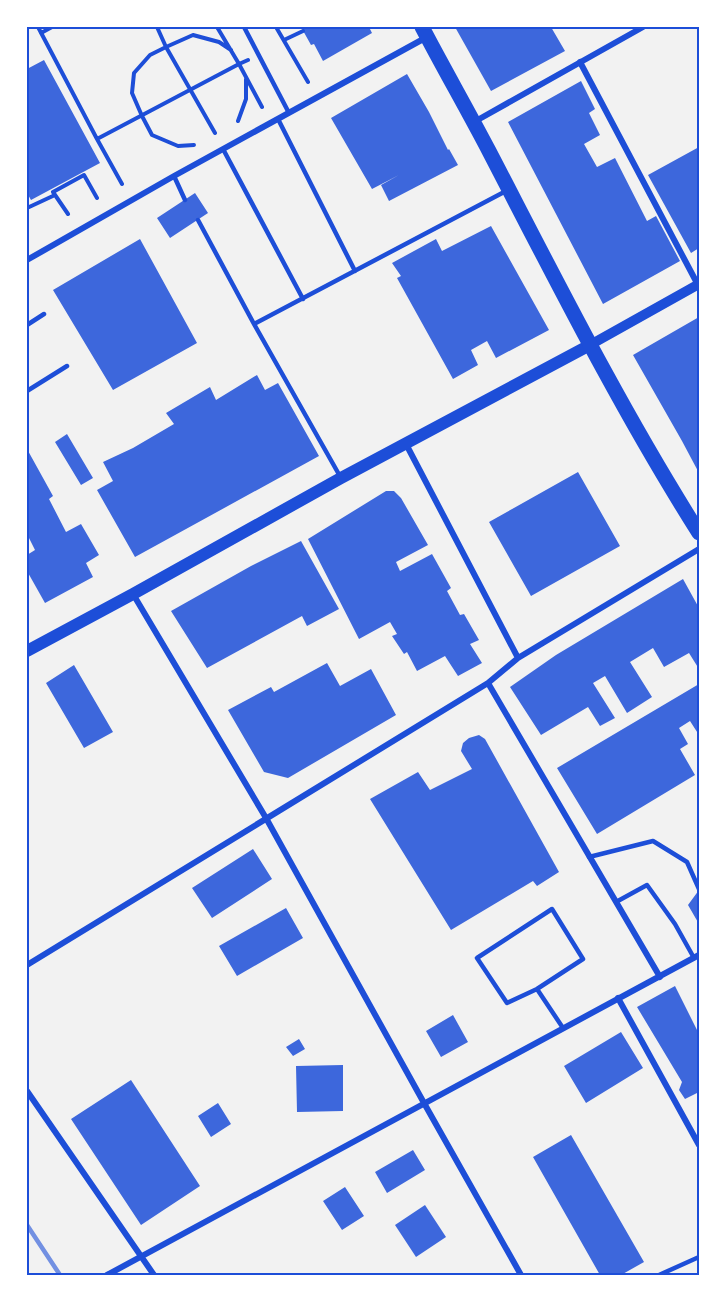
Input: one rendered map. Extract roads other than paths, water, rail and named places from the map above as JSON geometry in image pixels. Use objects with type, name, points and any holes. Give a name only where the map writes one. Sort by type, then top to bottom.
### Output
[{"type":"main road","points":[[424,32],[474,122],[590,345],[668,484],[699,533]]},
{"type":"main road","points":[[27,651],[341,478],[590,345]]},
{"type":"street","points":[[474,122],[643,27]]},
{"type":"street","points":[[27,260],[289,113],[424,32]]},
{"type":"street","points":[[580,62],[698,284],[590,345]]},
{"type":"street","points":[[406,443],[518,658]]},
{"type":"street","points":[[27,965],[488,683],[518,658],[699,549]]},
{"type":"street","points":[[133,594],[266,819],[521,1275]]},
{"type":"street","points":[[488,683],[660,977]]},
{"type":"street","points":[[106,1275],[697,956]]},
{"type":"street","points":[[618,998],[699,1145]]},
{"type":"street","points":[[27,1091],[154,1275]]},
{"type":"lane","points":[[244,27],[289,113]]},
{"type":"lane","points":[[278,119],[355,271]]},
{"type":"lane","points":[[223,149],[303,299]]},
{"type":"lane","points":[[174,176],[185,200]]},
{"type":"lane","points":[[254,324],[509,189]]},
{"type":"lane","points":[[198,220],[341,478]]},
{"type":"lane","points":[[27,325],[44,314]]},
{"type":"lane","points":[[27,391],[67,366]]},
{"type":"lane","points":[[590,857],[653,841],[687,862],[699,889]]},
{"type":"lane","points":[[616,902],[647,885],[697,956]]},
{"type":"lane","points":[[552,909],[583,959],[537,989],[507,1003],[477,958],[552,909]]},
{"type":"lane","points":[[537,989],[563,1028]]},
{"type":"lane","points":[[659,1275],[699,1257]]},
{"type":"railway","points":[[27,1225],[60,1275]]}]
